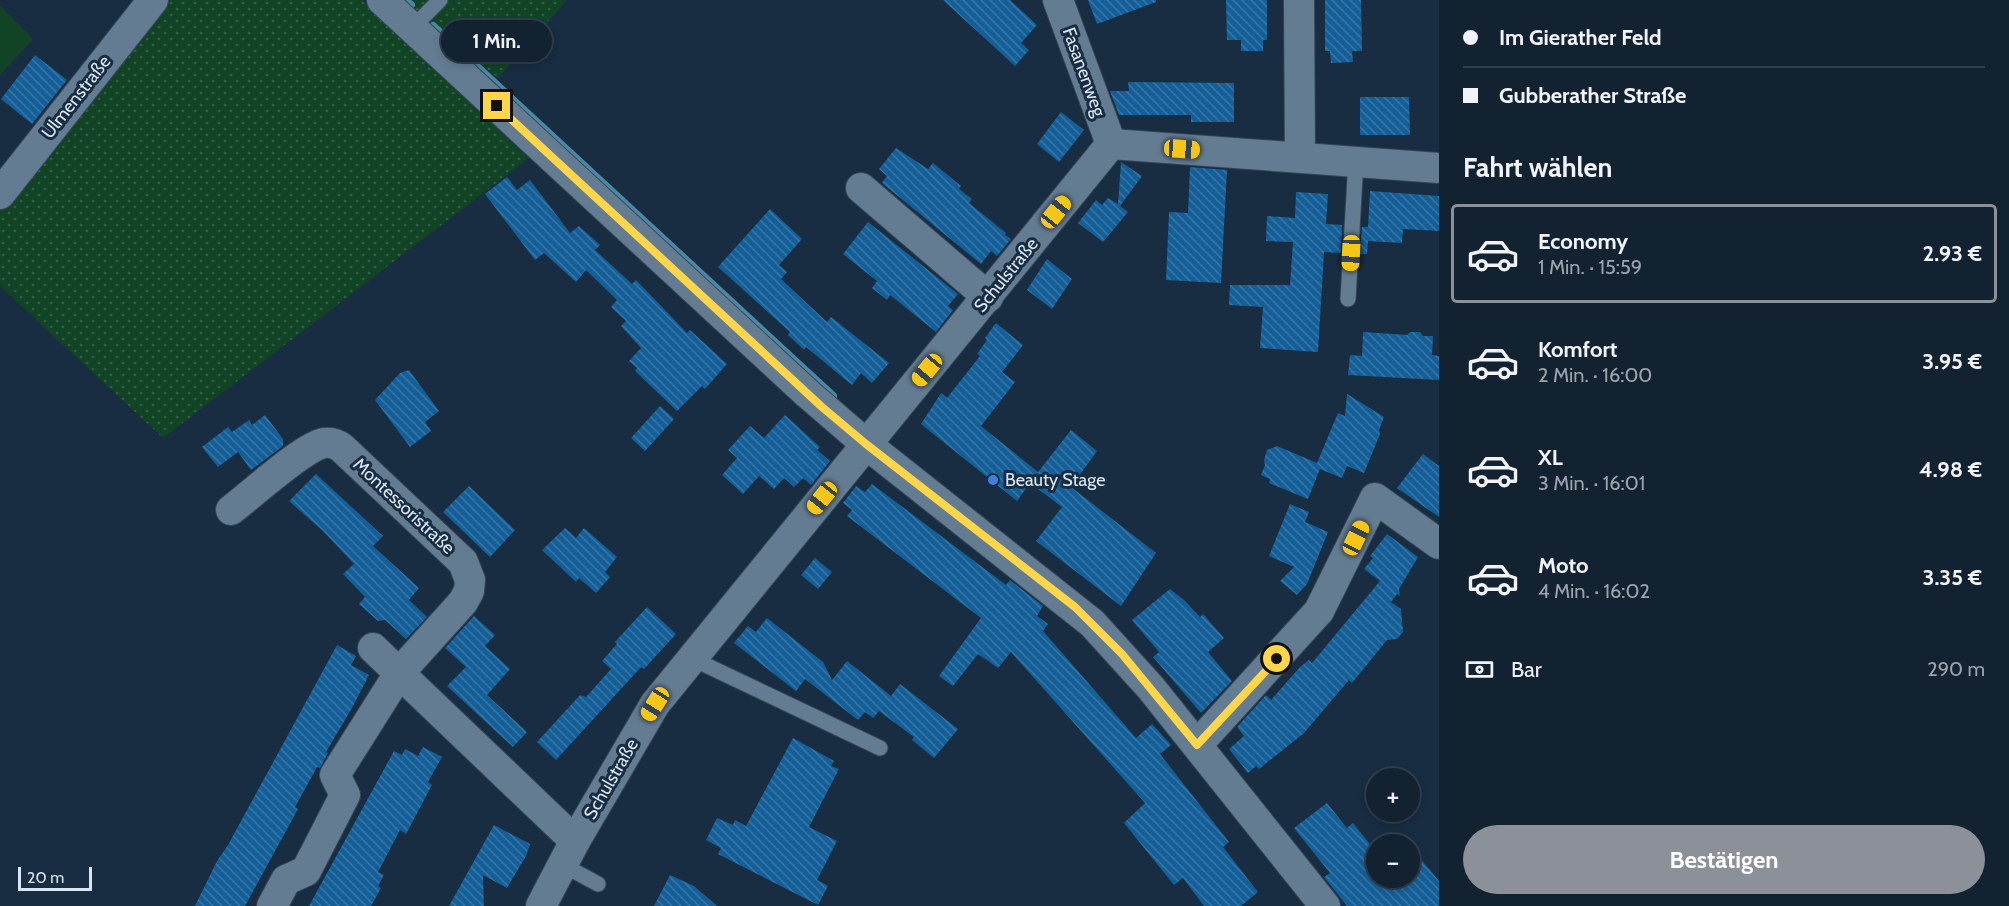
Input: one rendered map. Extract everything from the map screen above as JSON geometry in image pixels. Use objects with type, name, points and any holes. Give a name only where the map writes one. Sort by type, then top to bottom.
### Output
[{"type":"street","name":"Ulmenstraße","points":[[0,194],[153,0]]},
{"type":"street","points":[[382,0],[678,275],[866,444],[1075,607],[1122,654],[1324,906]]},
{"type":"street","name":"Fasanenweg","points":[[1058,0],[1111,144]]},
{"type":"street","points":[[1299,0],[1300,157]]},
{"type":"street","points":[[1111,144],[1356,160],[1439,168]]},
{"type":"street","name":"Schulstraße","points":[[541,906],[655,704],[1111,144]]},
{"type":"street","points":[[861,188],[988,297]]},
{"type":"street","name":"Montessoristraße","points":[[231,510],[308,450],[324,443],[333,443],[342,448],[442,541],[467,568],[470,580],[469,591],[458,608],[400,672]]},
{"type":"street","points":[[1197,745],[1319,612],[1375,498],[1439,543]]},
{"type":"street","points":[[373,648],[400,672],[569,853]]},
{"type":"street","points":[[272,906],[286,880],[306,871],[345,795],[335,776],[400,672]]},
{"type":"lane","points":[[412,28],[441,0]]},
{"type":"lane","points":[[1348,299],[1356,160]]},
{"type":"lane","points":[[691,658],[880,748]]},
{"type":"lane","points":[[569,853],[598,884]]},
{"type":"green space","points":[[163,0],[362,0],[529,158],[163,438],[0,286],[0,206]]},
{"type":"green space","points":[[400,0],[567,0],[498,78]]},
{"type":"green space","points":[[0,6],[33,39],[0,75]]},
{"type":"building","points":[[943,0],[1010,0],[1037,25],[1021,43],[1029,50],[1015,66]]},
{"type":"building","points":[[1088,0],[1156,0],[1156,2],[1097,24]]},
{"type":"building","points":[[1226,0],[1267,0],[1267,40],[1263,40],[1263,51],[1241,51],[1241,40],[1227,40]]},
{"type":"building","points":[[1325,0],[1361,0],[1362,51],[1352,51],[1353,62],[1331,63],[1330,51],[1325,51]]},
{"type":"building","points":[[35,55],[67,80],[32,124],[1,99]]},
{"type":"building","points":[[1128,82],[1234,83],[1234,122],[1191,122],[1191,115],[1119,115],[1110,91],[1129,91]]},
{"type":"building","points":[[1360,97],[1409,97],[1410,135],[1360,135]]},
{"type":"building","points":[[1061,112],[1084,130],[1059,162],[1037,144]]},
{"type":"building","points":[[896,148],[928,169],[933,163],[961,186],[959,189],[972,199],[969,203],[1006,233],[1005,235],[1011,239],[997,256],[991,251],[981,264],[882,183],[887,176],[879,169]]},
{"type":"building","points":[[1121,162],[1142,176],[1120,206],[1128,212],[1103,242],[1078,223],[1096,200],[1102,205],[1108,198],[1118,204]]},
{"type":"building","points":[[1190,167],[1227,170],[1221,283],[1166,280],[1169,212],[1188,213]]},
{"type":"building","points":[[507,177],[517,190],[530,180],[570,233],[579,226],[600,245],[595,250],[632,284],[636,280],[687,333],[690,330],[727,364],[705,389],[702,386],[677,411],[635,371],[637,368],[629,361],[641,348],[621,326],[626,321],[611,307],[617,300],[586,270],[576,282],[544,253],[535,260],[485,194]]},
{"type":"building","points":[[1370,191],[1439,196],[1439,231],[1403,229],[1402,243],[1368,241],[1367,254],[1360,254],[1362,227],[1368,227]]},
{"type":"building","points":[[1296,192],[1328,194],[1326,224],[1342,225],[1341,253],[1324,252],[1318,352],[1260,348],[1263,307],[1229,305],[1230,285],[1290,285],[1293,242],[1266,241],[1267,216],[1295,218]]},
{"type":"building","points":[[770,209],[802,239],[779,265],[787,272],[781,279],[827,322],[831,317],[889,363],[872,383],[861,373],[852,385],[806,347],[804,350],[788,335],[790,332],[718,267]]},
{"type":"building","points":[[868,222],[958,294],[948,306],[953,310],[936,332],[890,295],[887,300],[872,288],[877,281],[843,254]]},
{"type":"building","points":[[1047,259],[1072,279],[1052,309],[1027,290]]},
{"type":"building","points":[[996,323],[1023,345],[1002,372],[1015,382],[981,426],[1038,472],[1071,430],[1097,451],[1071,487],[1156,553],[1121,606],[1036,541],[1062,507],[1030,483],[1017,501],[921,424],[941,393],[947,398],[980,356],[977,354]]},
{"type":"building","points":[[1363,332],[1407,335],[1410,332],[1420,332],[1423,336],[1433,336],[1432,355],[1439,356],[1439,380],[1348,375],[1350,355],[1362,356]]},
{"type":"building","points":[[409,370],[439,411],[425,422],[431,431],[410,447],[375,400],[400,373]]},
{"type":"building","points":[[1347,394],[1384,417],[1379,430],[1380,434],[1364,473],[1347,466],[1342,478],[1320,469],[1308,499],[1269,483],[1270,479],[1261,475],[1267,450],[1277,446],[1317,463],[1338,413],[1345,416]]},
{"type":"building","points":[[660,406],[674,419],[645,451],[631,438]]},
{"type":"building","points":[[265,415],[283,439],[283,446],[251,470],[238,452],[218,467],[202,447],[228,427],[232,432],[249,420],[252,425]]},
{"type":"building","points":[[785,415],[820,447],[817,450],[830,461],[811,485],[803,478],[794,487],[784,478],[774,489],[759,476],[743,494],[722,475],[737,458],[728,450],[750,426],[764,438]]},
{"type":"building","points":[[1423,454],[1439,466],[1439,517],[1397,488]]},
{"type":"building","points":[[316,474],[383,536],[373,546],[419,588],[409,600],[427,617],[406,639],[385,620],[378,621],[359,604],[365,597],[343,574],[354,564],[323,531],[289,501]]},
{"type":"building","points":[[872,484],[1006,585],[1010,580],[1043,606],[1037,616],[1048,624],[1043,631],[1136,738],[1152,724],[1171,745],[1160,754],[1229,842],[1223,847],[1258,892],[1241,906],[1204,906],[1183,878],[1174,885],[1124,823],[1145,803],[1011,652],[998,668],[978,654],[953,686],[939,676],[981,618],[847,516],[852,510],[843,503],[856,486],[865,492]]},
{"type":"building","points":[[469,486],[515,530],[490,557],[443,512]]},
{"type":"building","points":[[1290,504],[1309,512],[1305,522],[1328,532],[1307,584],[1297,595],[1280,581],[1294,567],[1269,556]]},
{"type":"building","points":[[565,528],[576,538],[584,528],[617,557],[605,572],[610,577],[596,593],[579,578],[576,582],[542,550]]},
{"type":"building","points":[[1387,534],[1418,557],[1399,589],[1400,596],[1397,594],[1391,602],[1401,609],[1403,632],[1397,639],[1387,640],[1352,683],[1349,680],[1304,733],[1259,769],[1256,766],[1248,773],[1229,749],[1244,736],[1237,727],[1266,695],[1271,700],[1300,667],[1309,660],[1312,663],[1380,581],[1364,569],[1373,558],[1370,556]]},
{"type":"building","points":[[815,558],[832,572],[818,589],[801,575]]},
{"type":"building","points":[[1170,589],[1200,617],[1203,614],[1224,638],[1208,652],[1232,681],[1201,713],[1153,657],[1159,652],[1132,620]]},
{"type":"building","points":[[647,607],[676,634],[644,669],[641,667],[556,760],[537,742],[580,695],[586,697],[611,669],[602,661],[617,644],[615,642]]},
{"type":"building","points":[[474,616],[495,635],[485,646],[510,669],[487,695],[527,732],[513,747],[447,686],[466,667],[445,648]]},
{"type":"building","points":[[767,618],[823,662],[832,680],[847,661],[891,696],[900,684],[958,729],[934,758],[912,740],[914,737],[879,711],[873,718],[865,712],[858,720],[805,679],[796,691],[734,643],[748,626],[756,632]]},
{"type":"building","points":[[337,645],[356,656],[351,665],[369,675],[326,752],[328,753],[320,768],[317,767],[295,807],[298,809],[245,906],[195,906],[217,861],[228,845]]},
{"type":"building","points":[[793,738],[834,761],[831,766],[839,769],[809,827],[837,841],[817,880],[828,886],[818,905],[718,854],[721,848],[706,840],[717,818],[733,825],[735,820],[746,826]]},
{"type":"building","points":[[423,747],[442,757],[428,782],[432,785],[406,834],[400,830],[378,872],[384,875],[378,886],[381,888],[371,906],[309,906],[394,751],[402,755],[405,749],[418,756]]},
{"type":"building","points":[[1327,803],[1347,828],[1353,823],[1366,839],[1366,888],[1420,888],[1420,858],[1439,881],[1439,906],[1347,906],[1324,877],[1330,873],[1294,828]]},
{"type":"building","points":[[494,825],[530,844],[526,856],[507,888],[483,875],[484,906],[449,906]]},
{"type":"building","points":[[670,875],[694,886],[717,906],[654,906]]},
{"type":"waterway","points":[[405,0],[411,5]]},
{"type":"waterway","points":[[433,26],[833,396]]},
{"type":"place","name":"Beauty Stage","points":[[993,480]]},
{"type":"route","points":[[497,106],[822,407],[1075,607],[1122,654],[1197,745],[1277,659]]}]
